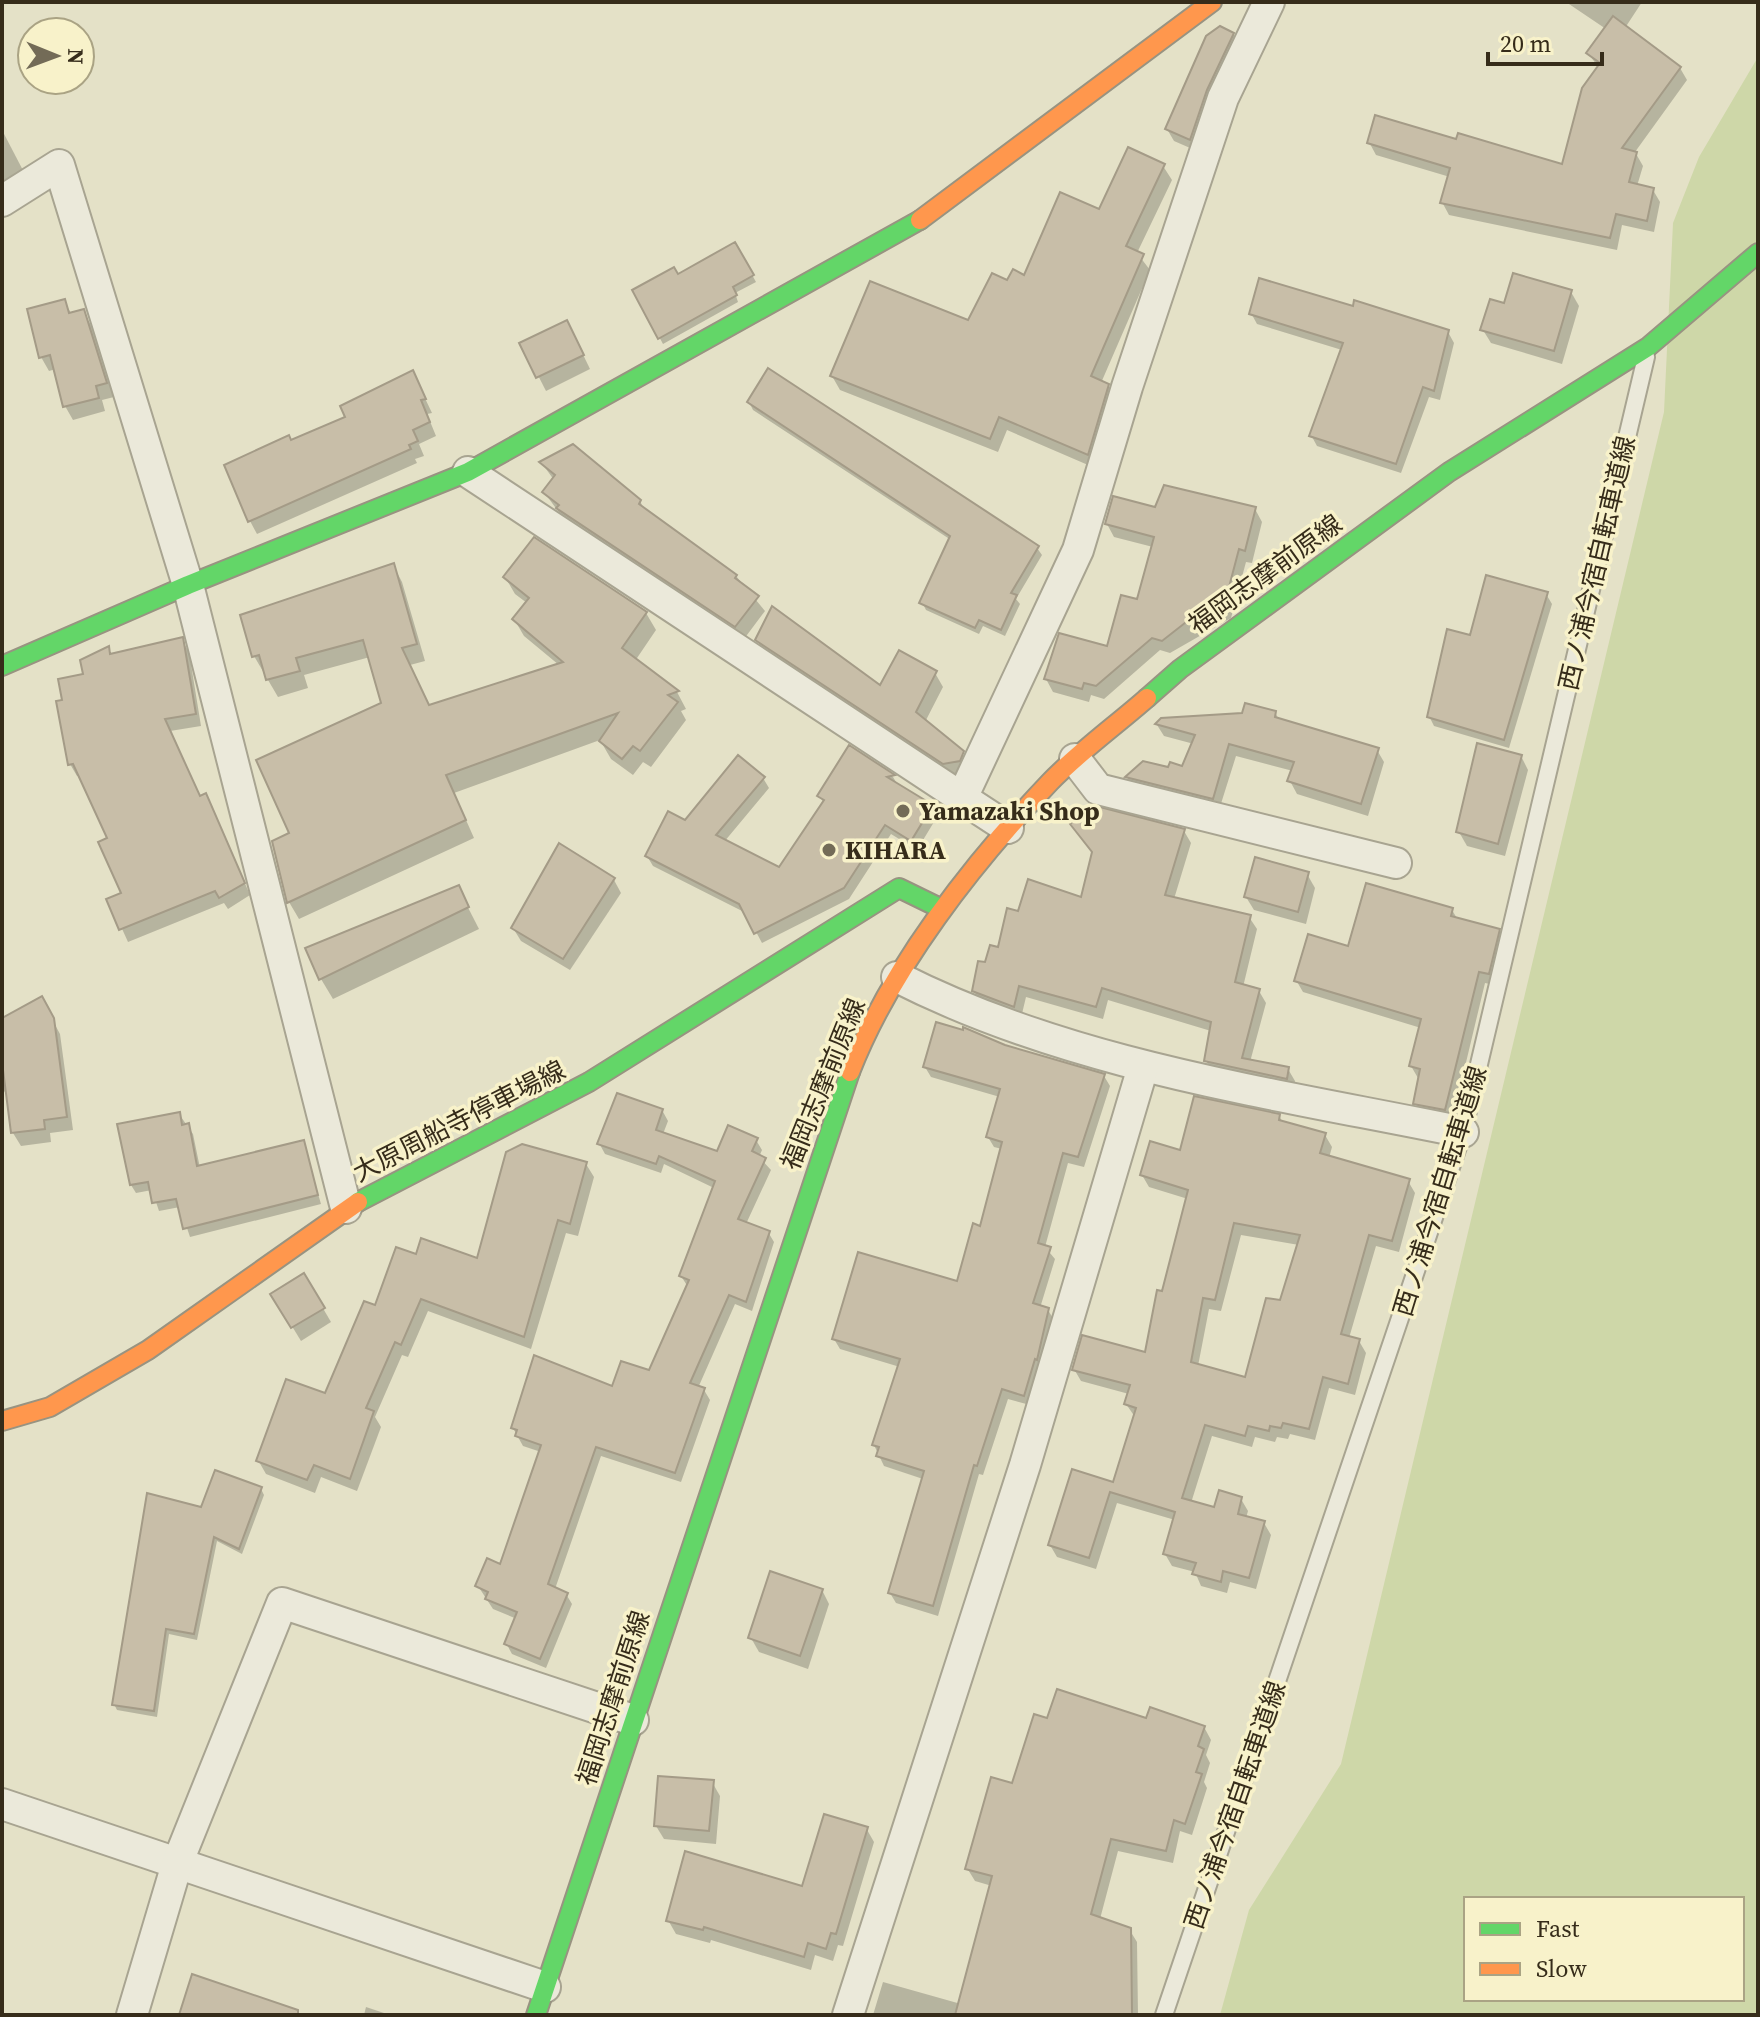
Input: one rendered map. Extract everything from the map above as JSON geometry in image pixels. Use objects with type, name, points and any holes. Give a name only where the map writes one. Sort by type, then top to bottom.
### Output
[{"type":"main road","points":[[2,666],[188,585],[468,472],[929,215],[1212,2]]},
{"type":"main road","name":"福岡志摩前原線","points":[[540,2001],[841,1095],[864,1036],[897,977],[942,909],[1008,828],[1075,759],[1180,669],[1449,472],[1648,347],[1758,253]]},
{"type":"main road","name":"大原周船寺停車場線","points":[[2,1421],[50,1407],[148,1350],[346,1208],[589,1082],[899,888],[942,909]]},
{"type":"street","points":[[962,798],[1078,550],[1127,387],[1223,98],[1269,2]]},
{"type":"street","points":[[2,201],[59,165],[188,585],[346,1208]]},
{"type":"street","points":[[468,472],[1008,828]]},
{"type":"street","points":[[1075,759],[1098,789],[1396,863]]},
{"type":"street","points":[[897,977],[936,997],[1143,1067],[1463,1132]]},
{"type":"street","points":[[848,2015],[1025,1465],[1143,1067]]},
{"type":"street","points":[[132,2015],[177,1864],[282,1603],[633,1720]]},
{"type":"street","points":[[2,1804],[177,1864],[540,2001]]},
{"type":"lane","name":"西ノ浦今宿自転車道線","points":[[1164,2015],[1463,1132],[1648,347]]},
{"type":"green space","points":[[1758,57],[1758,2015],[1220,2015],[1249,1910],[1341,1764],[1664,412],[1673,223],[1699,157]]},
{"type":"building","points":[[1613,16],[1681,67],[1622,148],[1637,152],[1629,182],[1654,188],[1647,221],[1616,214],[1610,238],[1440,203],[1450,168],[1367,143],[1375,115],[1456,139],[1458,133],[1562,164],[1582,88],[1600,63],[1586,53]]},
{"type":"building","points":[[1220,26],[1234,33],[1207,90],[1190,140],[1165,129],[1206,36]]},
{"type":"building","points":[[1128,147],[1165,164],[1126,246],[1144,254],[1091,376],[1109,384],[1088,455],[999,417],[990,439],[830,376],[870,281],[968,320],[992,273],[1007,280],[1013,269],[1024,275],[1060,192],[1099,209]]},
{"type":"building","points":[[735,242],[754,275],[733,287],[737,295],[658,339],[632,290],[674,267],[678,274]]},
{"type":"building","points":[[1513,273],[1572,290],[1554,351],[1480,330],[1490,299],[1504,303]]},
{"type":"building","points":[[1259,278],[1353,306],[1354,300],[1449,330],[1434,391],[1423,387],[1396,464],[1309,436],[1343,343],[1249,314]]},
{"type":"building","points":[[65,299],[69,313],[84,309],[107,383],[96,386],[99,398],[63,407],[50,355],[39,358],[27,309]]},
{"type":"building","points":[[567,320],[584,355],[536,378],[519,343]]},
{"type":"building","points":[[768,368],[1039,546],[1011,593],[1017,595],[1001,630],[979,620],[975,628],[919,603],[950,536],[747,402]]},
{"type":"building","points":[[413,370],[426,399],[421,400],[430,422],[413,430],[418,441],[409,445],[411,449],[248,522],[224,465],[289,435],[291,440],[345,417],[340,406]]},
{"type":"building","points":[[573,444],[641,500],[639,504],[737,575],[735,578],[759,596],[735,627],[556,508],[559,505],[542,492],[555,475],[539,462]]},
{"type":"building","points":[[1164,485],[1256,507],[1245,551],[1239,549],[1224,606],[1215,605],[1213,610],[1204,608],[1162,641],[1152,638],[1096,686],[1084,683],[1082,689],[1044,679],[1059,633],[1107,646],[1121,595],[1137,599],[1154,537],[1105,524],[1113,496],[1155,507]]},
{"type":"building","points":[[534,537],[647,612],[622,648],[679,691],[668,695],[678,702],[640,751],[633,746],[622,759],[599,741],[618,713],[446,775],[466,820],[287,903],[272,841],[289,833],[256,760],[381,703],[363,640],[296,658],[300,671],[266,680],[259,655],[252,657],[240,615],[394,563],[417,644],[402,648],[429,705],[563,662],[512,619],[529,598],[503,577]]},
{"type":"building","points":[[1486,575],[1548,592],[1504,740],[1427,717],[1447,629],[1470,635]]},
{"type":"building","points":[[772,606],[880,685],[899,650],[937,671],[916,712],[964,751],[960,761],[943,764],[755,640]]},
{"type":"building","points":[[183,637],[196,714],[165,719],[200,796],[206,793],[245,883],[219,898],[215,891],[119,930],[106,899],[121,893],[98,842],[107,838],[73,764],[68,765],[56,701],[62,700],[58,679],[83,674],[80,660],[109,646],[110,654]]},
{"type":"building","points":[[1245,703],[1276,711],[1275,717],[1379,748],[1361,804],[1287,781],[1294,762],[1229,744],[1213,799],[1125,777],[1143,761],[1168,767],[1170,762],[1182,766],[1195,735],[1155,724],[1161,718],[1242,713]]},
{"type":"building","points":[[1477,743],[1522,755],[1498,844],[1456,832]]},
{"type":"building","points":[[849,745],[895,775],[887,777],[933,805],[911,841],[885,825],[844,888],[754,934],[739,904],[645,856],[668,811],[685,820],[738,755],[765,777],[716,835],[779,867],[824,800],[817,796]]},
{"type":"building","points":[[1092,805],[1185,829],[1165,895],[1251,915],[1235,982],[1260,989],[1242,1058],[1289,1067],[1287,1079],[1204,1061],[1211,1022],[1102,988],[1096,1007],[1019,986],[1014,1007],[972,991],[978,961],[985,962],[990,945],[998,947],[1007,908],[1018,911],[1028,879],[1081,897],[1092,852],[1070,824]]},
{"type":"building","points":[[559,843],[615,878],[563,959],[511,928]]},
{"type":"building","points":[[1255,857],[1309,872],[1298,912],[1244,897]]},
{"type":"building","points":[[1366,883],[1453,908],[1451,916],[1500,929],[1489,974],[1479,972],[1445,1110],[1413,1104],[1420,1069],[1409,1066],[1421,1019],[1294,981],[1308,934],[1348,946]]},
{"type":"building","points":[[459,885],[469,907],[319,980],[305,948]]},
{"type":"building","points":[[42,996],[54,1018],[67,1117],[44,1120],[45,1129],[11,1133],[2,1062],[2,1018]]},
{"type":"building","points":[[936,1022],[963,1030],[963,1027],[1005,1045],[1105,1074],[1078,1157],[1063,1153],[1038,1243],[1051,1247],[1033,1303],[1049,1308],[1037,1360],[1024,1396],[1002,1389],[977,1466],[974,1465],[933,1606],[888,1593],[924,1471],[876,1456],[879,1447],[872,1445],[900,1359],[832,1339],[858,1252],[957,1281],[973,1223],[980,1226],[1002,1142],[986,1137],[1000,1089],[923,1067]]},
{"type":"building","points":[[617,1093],[663,1109],[656,1130],[717,1151],[728,1125],[758,1138],[752,1151],[766,1158],[738,1219],[770,1231],[746,1302],[729,1295],[690,1383],[705,1388],[675,1473],[596,1447],[548,1584],[568,1593],[540,1659],[504,1644],[517,1612],[485,1599],[488,1592],[475,1586],[487,1558],[500,1564],[541,1445],[515,1436],[517,1430],[511,1428],[534,1355],[612,1386],[621,1361],[649,1370],[689,1280],[679,1276],[715,1181],[659,1156],[656,1164],[597,1144]]},
{"type":"building","points":[[1194,1096],[1280,1114],[1279,1120],[1326,1133],[1320,1153],[1410,1179],[1392,1241],[1369,1235],[1341,1334],[1360,1339],[1348,1384],[1323,1377],[1309,1429],[1283,1423],[1281,1428],[1270,1426],[1269,1431],[1248,1426],[1245,1436],[1205,1425],[1182,1498],[1214,1507],[1219,1490],[1242,1497],[1238,1514],[1265,1521],[1249,1578],[1223,1571],[1221,1582],[1192,1574],[1196,1563],[1163,1554],[1175,1512],[1110,1492],[1089,1558],[1048,1545],[1072,1469],[1113,1482],[1136,1408],[1124,1404],[1130,1385],[1072,1370],[1082,1335],[1145,1352],[1157,1290],[1162,1291],[1188,1190],[1140,1175],[1150,1141],[1180,1150]],"holes":[[[1234,1223],[1300,1235],[1280,1300],[1266,1298],[1245,1377],[1191,1362],[1203,1298],[1215,1300]]]},
{"type":"building","points":[[180,1112],[182,1125],[189,1123],[197,1166],[304,1140],[318,1195],[183,1229],[176,1199],[152,1203],[148,1182],[130,1185],[117,1124]]},
{"type":"building","points":[[522,1144],[587,1162],[570,1224],[558,1220],[524,1337],[421,1299],[401,1345],[395,1342],[366,1408],[374,1411],[350,1479],[314,1465],[307,1480],[256,1461],[286,1379],[325,1393],[364,1301],[375,1305],[396,1247],[416,1254],[421,1238],[477,1258],[506,1152]]},
{"type":"building","points":[[304,1273],[325,1308],[291,1328],[270,1294]]},
{"type":"building","points":[[215,1470],[262,1487],[239,1549],[214,1537],[194,1634],[166,1629],[154,1711],[112,1705],[147,1493],[201,1507]]},
{"type":"building","points":[[770,1571],[823,1589],[800,1656],[748,1638]]},
{"type":"building","points":[[1057,1689],[1146,1718],[1150,1707],[1205,1726],[1198,1746],[1204,1749],[1196,1772],[1202,1774],[1185,1824],[1174,1820],[1166,1851],[1111,1839],[1091,1914],[1131,1928],[1132,2015],[955,2015],[992,1876],[965,1869],[991,1777],[1012,1783],[1034,1714],[1047,1718]]},
{"type":"building","points":[[658,1776],[714,1780],[709,1831],[654,1826]]},
{"type":"building","points":[[824,1814],[868,1827],[836,1934],[831,1933],[826,1949],[808,1943],[804,1957],[704,1927],[703,1930],[666,1921],[685,1851],[802,1886]]},
{"type":"building","points":[[192,1974],[298,2010],[298,2015],[179,2015]]},
{"type":"traffic: fast","points":[[2,666],[188,585],[468,472],[920,220]]},
{"type":"traffic: fast","points":[[1147,698],[1180,669],[1449,472],[1648,347],[1758,253]]},
{"type":"traffic: fast","points":[[358,1202],[589,1082],[899,888],[942,909]]},
{"type":"traffic: fast","points":[[536,2015],[850,1072]]},
{"type":"traffic: slow","points":[[920,220],[1212,2]]},
{"type":"traffic: slow","points":[[850,1072],[867,1033],[911,955],[964,882],[1050,782],[1147,698]]},
{"type":"traffic: slow","points":[[2,1421],[50,1407],[148,1350],[358,1202]]},
{"type":"place","name":"Yamazaki Shop","points":[[903,811]]},
{"type":"place","name":"KIHARA","points":[[829,850]]}]
